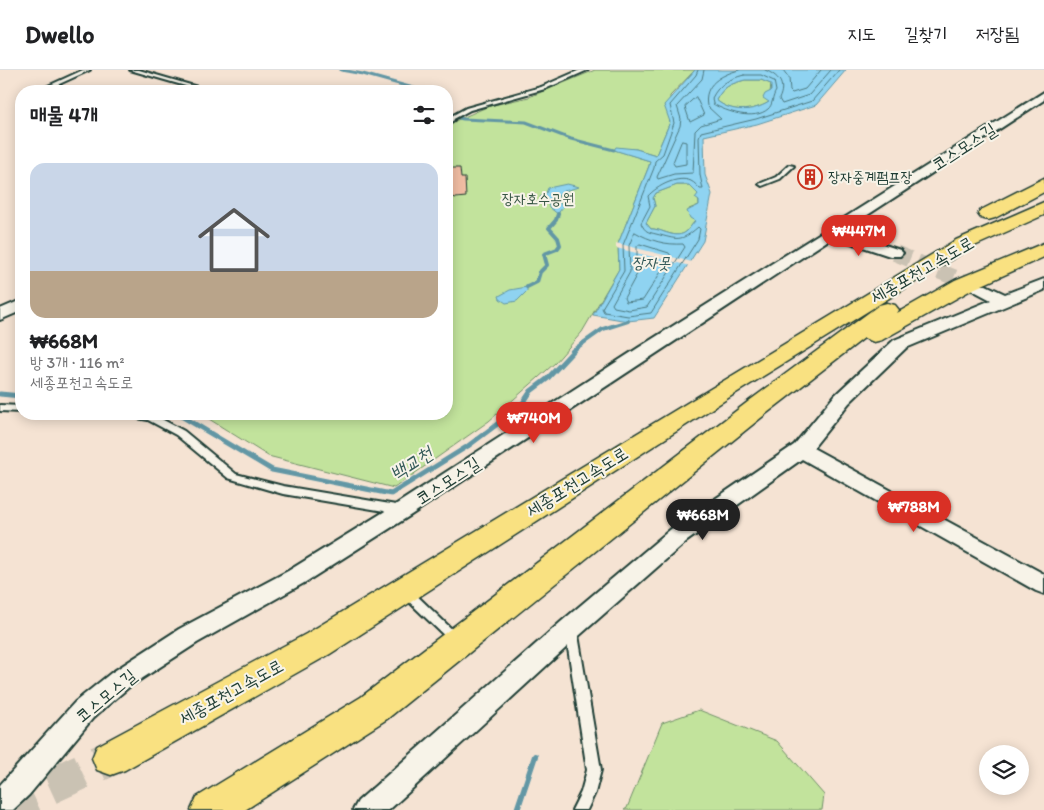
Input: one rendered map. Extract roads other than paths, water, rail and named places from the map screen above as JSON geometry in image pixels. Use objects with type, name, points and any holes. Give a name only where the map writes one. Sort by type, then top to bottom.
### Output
[{"type":"highway","points":[[727,388],[792,334],[855,289],[914,253],[1044,184]]},
{"type":"highway","name":"세종포천고속도로","points":[[111,758],[318,644],[727,388],[963,244],[1044,208]]},
{"type":"highway","name":"세종포천고속도로","points":[[212,810],[374,708],[859,329],[902,299],[987,250],[1044,224]]},
{"type":"highway","points":[[758,407],[793,389],[866,339],[922,306],[994,270],[1044,249]]},
{"type":"street","name":"코스모스길","points":[[9,800],[84,710],[120,680],[188,636],[296,577],[403,510],[644,352],[1044,95]]},
{"type":"street","points":[[833,232],[895,253]]},
{"type":"street","points":[[368,810],[571,628],[679,535],[801,450],[842,399],[900,344],[1044,284]]},
{"type":"street","points":[[980,288],[1004,300]]},
{"type":"street","points":[[0,315],[15,308]]},
{"type":"street","points":[[801,450],[1044,585]]},
{"type":"lane","points":[[53,85],[87,70]]},
{"type":"lane","points":[[133,70],[187,85]]},
{"type":"lane","points":[[453,117],[468,109],[543,88],[585,70]]},
{"type":"lane","points":[[762,184],[778,178],[791,166]]},
{"type":"lane","points":[[0,408],[15,409]]},
{"type":"lane","points":[[157,420],[180,432],[232,476],[282,490],[403,510]]},
{"type":"lane","points":[[405,591],[459,642]]},
{"type":"lane","points":[[571,628],[594,770],[588,793],[579,810]]},
{"type":"water","name":"장자못","points":[[695,70],[846,70],[816,105],[757,124],[704,136],[705,175],[712,194],[703,241],[654,318],[628,321],[593,315],[619,269],[618,244],[650,161],[614,150],[616,147],[636,149],[656,155],[670,122],[664,105]],"holes":[[[745,80],[761,80],[771,84],[771,91],[765,94],[763,98],[769,102],[756,108],[742,110],[728,107],[716,100],[728,86]],[[677,185],[689,185],[698,194],[695,198],[699,201],[699,205],[687,211],[690,218],[695,221],[687,231],[678,235],[651,229],[646,223],[655,206],[653,198],[656,193]]]},
{"type":"water","points":[[567,184],[579,187],[564,191],[558,196],[559,202],[563,207],[559,215],[549,207],[548,203],[543,202],[540,197],[546,193],[548,188]]},
{"type":"water","points":[[527,287],[527,291],[517,301],[506,303],[500,299],[499,296],[510,290]]},
{"type":"waterway","points":[[341,70],[402,85]]},
{"type":"waterway","points":[[453,116],[463,119],[526,122],[571,139],[614,150]]},
{"type":"waterway","points":[[527,287],[537,282],[540,272],[547,265],[544,254],[557,249],[560,245],[558,238],[549,228],[556,220],[558,214]]},
{"type":"waterway","name":"백교천","points":[[572,351],[603,329],[628,321]]},
{"type":"waterway","name":"백교천","points":[[188,420],[272,470],[391,494],[468,446],[508,416],[574,350]]},
{"type":"waterway","name":"백교천","points":[[0,394],[15,395]]},
{"type":"waterway","points":[[517,810],[535,756]]},
{"type":"tunnel","points":[[895,253],[980,288]]},
{"type":"tunnel","points":[[0,809],[111,758]]},
{"type":"place","name":"장자중계펌프장","points":[[810,177]]},
{"type":"park label","name":"장자호수공원","points":[[538,199]]}]
